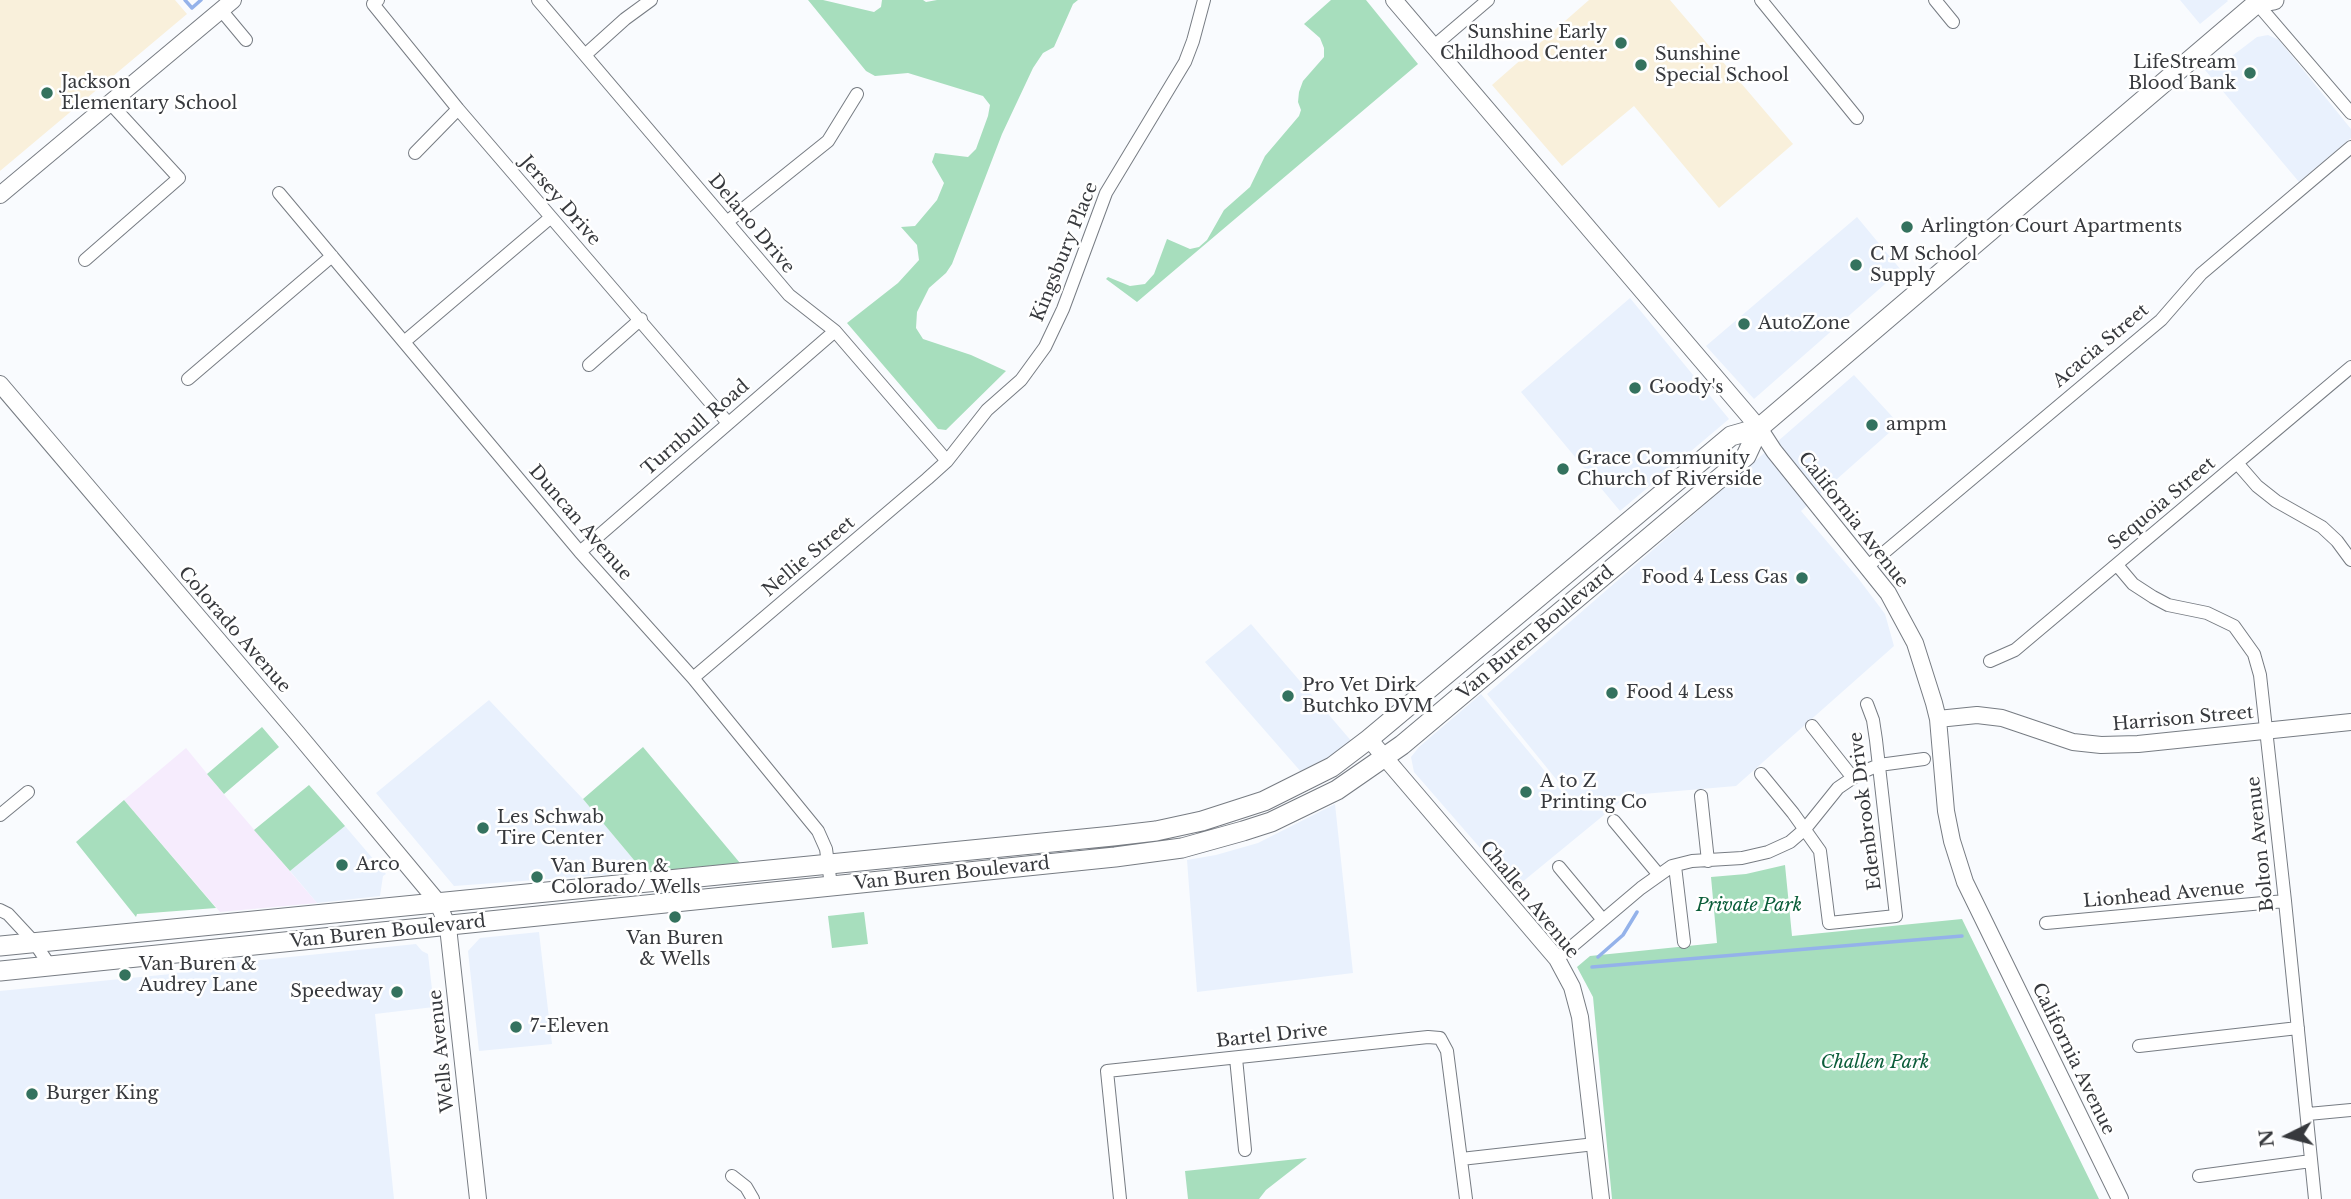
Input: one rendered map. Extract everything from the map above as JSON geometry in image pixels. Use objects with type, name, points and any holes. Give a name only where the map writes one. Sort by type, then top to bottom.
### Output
[{"type":"main road","name":"California Avenue","points":[[1394,0],[1759,428],[1774,451],[1888,593],[1925,670],[1938,719],[1946,811],[1965,881],[2120,1199]]},
{"type":"main road","name":"Van Buren Boulevard","points":[[0,946],[1058,842],[1165,829],[1237,811],[1264,801],[1319,774],[1369,739],[1731,436],[1759,428],[2261,1]]},
{"type":"main road","points":[[0,195],[227,5]]},
{"type":"main road","name":"Colorado Avenue","points":[[0,384],[298,733],[437,901]]},
{"type":"main road","name":"Van Buren Boulevard","points":[[0,971],[1089,860],[1182,848],[1261,825],[1337,790],[1385,758],[1749,454],[1759,428]]},
{"type":"main road","name":"Harrison Street","points":[[1938,719],[1977,715],[2003,718],[2073,742],[2101,745],[2138,744],[2351,722]]},
{"type":"main road","name":"Challen Avenue","points":[[1369,739],[1557,959],[1572,987],[1580,1017],[1601,1199]]},
{"type":"main road","points":[[1261,825],[1260,816],[1266,809],[1307,789],[1319,774]]},
{"type":"main road","points":[[1089,860],[1092,850],[1147,840],[1158,836],[1165,829]]},
{"type":"main road","name":"Wells Avenue","points":[[437,901],[448,926],[478,1199]]},
{"type":"main road","points":[[195,952],[205,941],[218,937],[308,928],[337,912]]},
{"type":"street","name":"Jersey Drive","points":[[378,0],[373,4],[458,109],[728,423]]},
{"type":"street","name":"Delano Drive","points":[[538,0],[789,295],[835,331],[947,461]]},
{"type":"street","points":[[585,55],[651,0]]},
{"type":"street","name":"Kingsbury Place","points":[[947,461],[987,410],[1021,380],[1045,347],[1063,309],[1106,193],[1185,62],[1194,41],[1204,0]]},
{"type":"street","points":[[1434,46],[1488,0]]},
{"type":"street","points":[[1761,0],[1857,118]]},
{"type":"street","points":[[1935,0],[1953,22]]},
{"type":"street","points":[[2261,1],[2351,113]]},
{"type":"street","points":[[227,5],[246,40]]},
{"type":"street","points":[[727,222],[828,141],[857,94]]},
{"type":"street","points":[[86,260],[179,178],[110,103]]},
{"type":"street","points":[[415,153],[458,109]]},
{"type":"street","name":"Acacia Street","points":[[1868,566],[2161,320],[2201,274],[2351,147]]},
{"type":"street","name":"Duncan Avenue","points":[[279,193],[580,552],[693,678],[818,831],[824,843],[831,886]]},
{"type":"street","points":[[404,342],[550,218]]},
{"type":"street","points":[[188,379],[332,256]]},
{"type":"street","points":[[589,365],[640,319]]},
{"type":"street","name":"Turnbull Road","points":[[580,552],[835,331]]},
{"type":"street","name":"Sequoia Street","points":[[1990,661],[2015,650],[2351,367]]},
{"type":"street","name":"Nellie Street","points":[[693,678],[947,461]]},
{"type":"street","points":[[2237,463],[2257,486],[2276,501],[2322,527],[2351,560]]},
{"type":"street","name":"Bolton Avenue","points":[[2117,565],[2133,584],[2168,605],[2207,613],[2234,626],[2254,654],[2260,674],[2315,1199]]},
{"type":"street","name":"Edenbrook Drive","points":[[1805,830],[1820,850],[1829,923],[1896,916],[1873,720],[1867,704]]},
{"type":"street","points":[[1812,726],[1853,778]]},
{"type":"street","points":[[1557,959],[1659,875],[1675,866],[1692,861],[1742,858],[1768,852],[1790,842],[1805,830],[1838,788],[1853,778],[1879,765],[1924,759]]},
{"type":"street","points":[[1760,774],[1805,830]]},
{"type":"street","points":[[0,815],[28,792]]},
{"type":"street","points":[[1701,796],[1708,861]]},
{"type":"street","points":[[1614,821],[1659,875]]},
{"type":"street","points":[[1675,866],[1684,943]]},
{"type":"street","points":[[1559,867],[1603,920]]},
{"type":"street","name":"Lionhead Avenue","points":[[2046,923],[2285,901]]},
{"type":"street","points":[[0,910],[8,914],[34,942],[50,966]]},
{"type":"street","points":[[2139,1046],[2298,1028]]},
{"type":"street","name":"Bartel Drive","points":[[1120,1199],[1107,1071],[1428,1037],[1440,1038],[1447,1051],[1461,1159]]},
{"type":"street","points":[[1236,1058],[1245,1150]]},
{"type":"street","points":[[2308,1114],[2351,1110]]},
{"type":"street","points":[[1466,1199],[1461,1159],[1595,1144]]},
{"type":"street","points":[[2199,1176],[2311,1161]]},
{"type":"street","points":[[732,1176],[746,1187],[753,1199]]},
{"type":"shaded area","name":"Jackson Elementary School","points":[[0,0],[175,0],[187,14],[0,171]]},
{"type":"shaded area","points":[[1589,0],[1670,0],[1793,144],[1719,208],[1634,106],[1562,166],[1492,85]]},
{"type":"shaded area","points":[[2180,0],[2227,0],[2228,1],[2200,24]]},
{"type":"shaded area","points":[[2268,35],[2279,40],[2351,129],[2351,138],[2299,182],[2205,70],[2210,65],[2232,56],[2257,37]]},
{"type":"shaded area","points":[[1857,217],[1901,270],[1754,399],[1706,346]]},
{"type":"shaded area","points":[[1630,298],[1729,419],[1620,511],[1521,392]]},
{"type":"shaded area","points":[[1854,375],[1899,424],[1801,511],[1885,614],[1894,646],[1736,786],[1573,800],[1487,694]]},
{"type":"shaded area","points":[[1251,624],[1353,743],[1329,760],[1302,773],[1205,662]]},
{"type":"shaded area","points":[[1481,694],[1572,804],[1621,801],[1515,888],[1414,772],[1411,757]]},
{"type":"shaded area","points":[[489,700],[583,799],[644,872],[454,886],[376,793]]},
{"type":"shaded area","points":[[186,748],[317,903],[220,912],[124,800]]},
{"type":"shaded area","points":[[1335,804],[1353,973],[1197,992],[1187,860],[1258,843]]},
{"type":"shaded area","points":[[345,826],[386,874],[383,876],[380,896],[317,903],[290,871]]},
{"type":"shaded area","points":[[539,932],[552,1044],[479,1051],[468,951],[480,938]]},
{"type":"shaded area","points":[[416,944],[428,954],[434,1007],[375,1014],[394,1199],[0,1199],[0,991],[171,974],[222,964]]},
{"type":"green space","points":[[808,0],[823,0],[874,12],[881,7],[882,0],[1078,0],[1073,4],[1054,47],[1043,53],[1033,68],[1002,134],[952,264],[929,288],[917,312],[916,328],[923,339],[971,355],[1006,371],[946,430],[938,429],[847,323],[898,283],[919,260],[917,245],[901,227],[915,226],[937,200],[944,183],[932,162],[935,153],[968,157],[976,149],[990,105],[983,96],[908,73],[875,76],[866,71]]},
{"type":"green space","points":[[1331,0],[1366,0],[1418,64],[1137,302],[1106,279],[1108,277],[1130,286],[1145,284],[1154,274],[1167,239],[1190,249],[1199,247],[1207,240],[1224,210],[1250,187],[1265,156],[1299,116],[1299,92],[1303,81],[1324,57],[1320,38],[1304,24]]},
{"type":"green space","points":[[262,727],[279,747],[224,794],[207,774]]},
{"type":"green space","points":[[643,747],[740,863],[644,872],[583,799]]},
{"type":"green space","points":[[309,785],[345,826],[290,871],[254,830]]},
{"type":"green space","points":[[124,800],[216,908],[137,914],[136,917],[76,842]]},
{"type":"green space","name":"Challen Park","points":[[1785,865],[1792,936],[1962,919],[2099,1199],[1612,1199],[1593,997],[1577,967],[1590,956],[1717,943],[1711,877],[1746,874]]},
{"type":"green space","points":[[864,912],[868,944],[832,948],[828,916]]},
{"type":"green space","points":[[1307,1158],[1266,1190],[1259,1199],[1188,1199],[1185,1171]]},
{"type":"waterway","points":[[185,0],[192,8],[201,0]]},
{"type":"waterway","points":[[1598,957],[1623,935],[1637,912]]},
{"type":"waterway","points":[[1592,967],[1962,936]]},
{"type":"place","name":"Sunshine Early Childhood Center","points":[[1621,43]]},
{"type":"place","name":"Sunshine Special School","points":[[1641,65]]},
{"type":"place","name":"LifeStream Blood Bank","points":[[2250,73]]},
{"type":"place","name":"Jackson Elementary School","points":[[47,93]]},
{"type":"place","name":"Arlington Court Apartments","points":[[1907,227]]},
{"type":"place","name":"C M School Supply","points":[[1856,265]]},
{"type":"place","name":"AutoZone","points":[[1744,324]]},
{"type":"place","name":"Goody's","points":[[1635,388]]},
{"type":"place","name":"ampm","points":[[1872,425]]},
{"type":"place","name":"Grace Community Church of Riverside","points":[[1563,469]]},
{"type":"place","name":"Food 4 Less Gas","points":[[1802,578]]},
{"type":"place","name":"Food 4 Less","points":[[1612,693]]},
{"type":"place","name":"Pro Vet Dirk Butchko DVM","points":[[1288,696]]},
{"type":"place","name":"A to Z Printing Co","points":[[1526,792]]},
{"type":"place","name":"Les Schwab Tire Center","points":[[483,828]]},
{"type":"place","name":"Arco","points":[[342,865]]},
{"type":"place","name":"Van Buren & Colorado/ Wells","points":[[537,877]]},
{"type":"place","name":"Van Buren & Wells","points":[[675,917]]},
{"type":"place","name":"Van Buren & Audrey Lane","points":[[125,975]]},
{"type":"place","name":"Speedway","points":[[397,992]]},
{"type":"place","name":"7-Eleven","points":[[516,1027]]},
{"type":"place","name":"Burger King","points":[[32,1094]]},
{"type":"park label","name":"Private Park","points":[[1749,906]]}]
